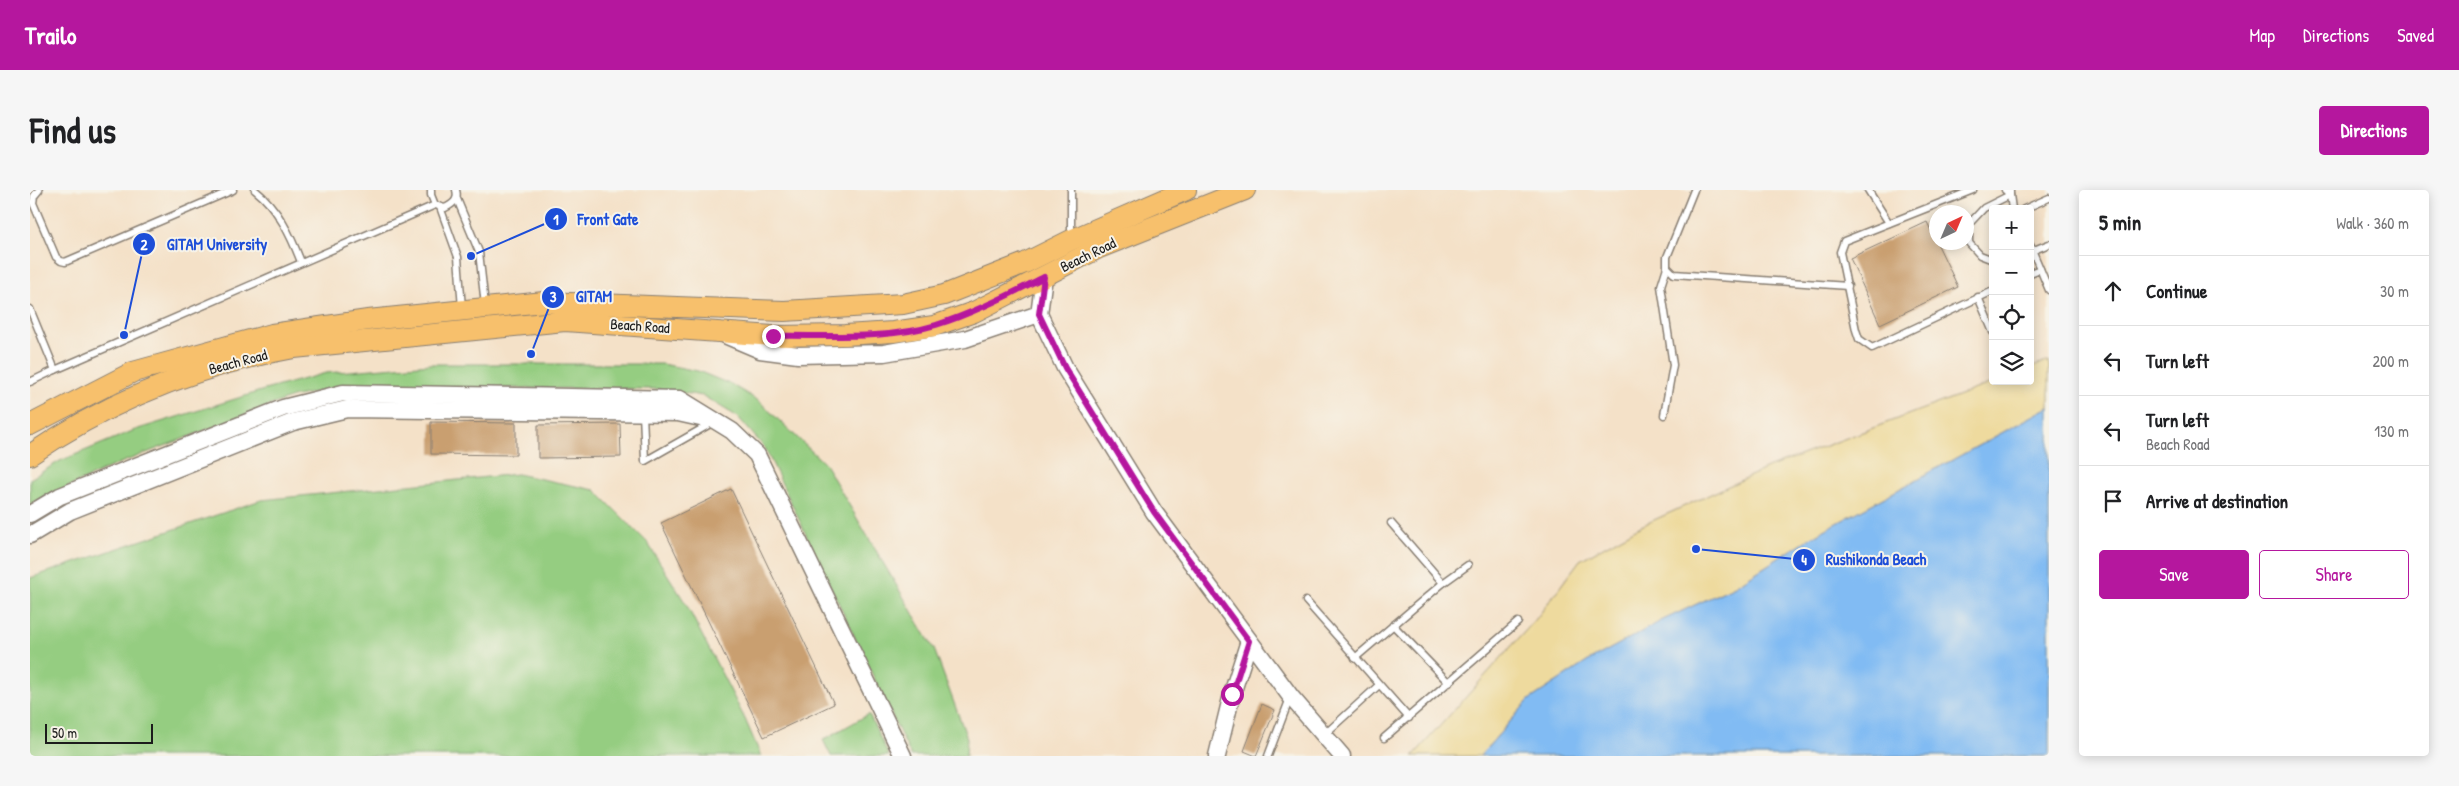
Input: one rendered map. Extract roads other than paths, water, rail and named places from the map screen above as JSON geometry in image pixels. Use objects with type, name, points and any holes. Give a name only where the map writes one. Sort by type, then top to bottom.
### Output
[{"type":"main road","points":[[30,425],[134,372],[272,334],[368,320],[462,312],[544,302],[784,311],[903,304],[944,295],[1025,263],[1075,248],[1186,190]]},
{"type":"main road","name":"Beach Road","points":[[30,455],[69,429],[169,382],[258,355],[294,348],[565,321],[773,336],[845,335],[893,332],[934,326],[974,312],[1044,277],[1075,248],[1245,190]]},
{"type":"street","points":[[1044,277],[1039,314],[1065,368],[1154,512],[1291,697],[1325,734],[1342,756]]},
{"type":"street","points":[[718,332],[760,350],[798,356],[884,353],[965,339],[1039,314]]},
{"type":"street","points":[[30,514],[60,496],[283,408],[343,393],[680,399],[732,431],[757,455],[903,756]]},
{"type":"street","points":[[30,535],[70,512],[293,422],[347,409],[678,413],[715,421]]},
{"type":"street","points":[[1217,756],[1232,694],[1249,641]]},
{"type":"lane","points":[[39,190],[34,196],[33,203],[56,257],[66,262],[223,192],[233,190]]},
{"type":"lane","points":[[255,190],[270,204],[284,224],[301,262]]},
{"type":"lane","points":[[431,190],[432,200],[437,206],[458,256],[462,312]]},
{"type":"lane","points":[[456,190],[457,199],[479,252],[485,309]]},
{"type":"lane","points":[[1071,190],[1075,248]]},
{"type":"lane","points":[[1664,415],[1674,365],[1661,286],[1668,267],[1670,246],[1694,190]]},
{"type":"lane","points":[[1868,190],[1889,223]]},
{"type":"lane","points":[[1974,190],[1844,241],[1841,246],[1859,339],[1872,348],[1989,293]]},
{"type":"lane","points":[[1989,258],[1980,255],[1970,244],[1969,224],[1984,208],[2008,192],[2011,205]]},
{"type":"lane","points":[[2033,205],[2049,198]]},
{"type":"lane","points":[[30,382],[301,262],[437,206],[450,206],[457,199]]},
{"type":"lane","points":[[2034,250],[2049,244]]},
{"type":"lane","points":[[2034,256],[2049,290]]},
{"type":"lane","points":[[1668,267],[1674,274],[1685,276],[1848,286]]},
{"type":"lane","points":[[2034,271],[2040,269]]},
{"type":"lane","points":[[1978,297],[1989,323]]},
{"type":"lane","points":[[30,309],[55,370]]},
{"type":"lane","points":[[643,413],[645,461],[715,421]]},
{"type":"lane","points":[[1391,523],[1443,583]]},
{"type":"lane","points":[[1356,658],[1443,583],[1468,565]]},
{"type":"lane","points":[[1306,601],[1409,718]]},
{"type":"lane","points":[[1384,738],[1518,622]]},
{"type":"lane","points":[[1393,625],[1449,683]]},
{"type":"lane","points":[[1325,734],[1380,685]]},
{"type":"lane","points":[[1268,756],[1291,697]]},
{"type":"water","points":[[2049,407],[2049,756],[1480,756],[1529,700],[1590,660],[1661,621],[1735,586],[1810,538]]},
{"type":"place","name":"Front Gate","points":[[471,256]]},
{"type":"place","name":"GITAM University","points":[[124,335]]},
{"type":"place","name":"GITAM","points":[[531,354]]},
{"type":"place","name":"Rushikonda Beach","points":[[1696,549]]}]
